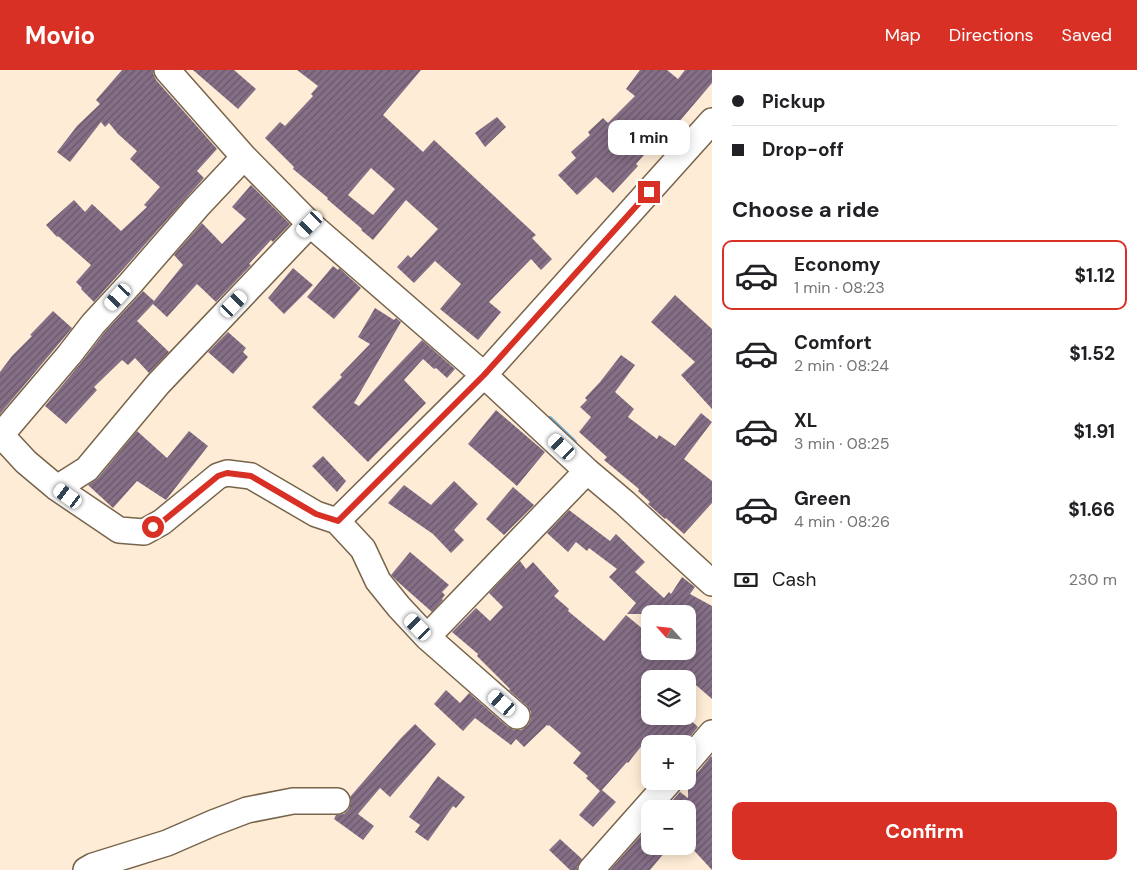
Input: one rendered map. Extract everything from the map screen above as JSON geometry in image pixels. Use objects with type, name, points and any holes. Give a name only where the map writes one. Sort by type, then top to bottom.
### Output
[{"type":"street","points":[[167,70],[244,157],[310,224],[484,375],[587,472],[625,503],[712,583]]},
{"type":"street","points":[[338,521],[484,375],[712,121]]},
{"type":"street","points":[[244,157],[93,324],[69,356],[1,435],[26,462],[58,488],[119,530],[144,532],[162,522],[218,476],[227,473],[251,476],[316,514],[338,521],[364,548],[378,581],[399,607],[427,637],[517,716]]},
{"type":"street","points":[[58,488],[87,469],[158,384],[310,224]]},
{"type":"street","points":[[427,637],[587,472]]},
{"type":"street","points":[[696,752],[712,733]]},
{"type":"street","points":[[591,870],[662,790]]},
{"type":"street","points":[[86,870],[93,866],[167,843],[247,810],[293,802],[337,801]]},
{"type":"building","points":[[122,70],[153,70],[156,80],[217,149],[197,171],[204,178],[94,302],[76,282],[91,265],[57,237],[46,225],[74,200],[85,212],[92,204],[121,231],[147,207],[144,205],[160,187],[130,159],[137,151],[109,123],[105,127],[101,122],[70,162],[57,152],[77,126],[100,104],[96,100]]},
{"type":"building","points":[[193,70],[234,70],[256,89],[238,109]]},
{"type":"building","points":[[297,70],[421,70],[383,115],[423,152],[434,140],[536,235],[532,238],[552,259],[541,270],[531,259],[489,302],[501,312],[478,340],[440,309],[461,284],[435,261],[414,283],[397,267],[408,255],[411,258],[438,229],[406,200],[373,240],[328,198],[293,169],[294,167],[265,138],[280,122],[285,126],[313,96],[311,94],[318,86]],"holes":[[[371,168],[395,189],[373,215],[348,195]]]},
{"type":"building","points":[[640,70],[667,70],[678,79],[685,70],[712,70],[712,83],[673,129],[670,126],[636,164],[638,166],[613,193],[596,177],[577,195],[558,175],[576,158],[571,152],[590,135],[588,132],[603,118],[608,123],[635,96],[626,89]]},
{"type":"building","points":[[497,117],[506,127],[485,147],[475,133]]},
{"type":"building","points":[[251,185],[290,224],[273,242],[271,240],[249,264],[251,265],[216,302],[197,284],[167,317],[153,304],[137,321],[169,352],[149,373],[135,358],[128,365],[122,360],[94,387],[97,390],[66,424],[45,406],[104,333],[143,291],[154,301],[183,265],[174,255],[202,223],[222,244],[246,219],[232,207]]},
{"type":"building","points":[[333,266],[338,270],[339,268],[361,288],[334,319],[307,297]]},
{"type":"building","points":[[293,268],[313,285],[284,314],[268,298]]},
{"type":"building","points":[[675,295],[712,329],[712,409],[681,375],[695,362],[651,322]]},
{"type":"building","points":[[375,308],[394,320],[396,318],[401,322],[354,403],[359,406],[422,340],[455,369],[447,378],[423,359],[404,380],[426,403],[368,462],[312,407],[342,377],[340,375],[370,344],[358,337]]},
{"type":"building","points":[[53,311],[72,328],[0,414],[0,372],[12,356],[32,336],[30,335]]},
{"type":"building","points":[[228,332],[246,348],[243,352],[248,357],[233,374],[208,352]]},
{"type":"building","points":[[621,355],[635,365],[615,392],[634,409],[628,417],[657,439],[659,435],[675,446],[701,413],[712,422],[684,459],[712,481],[712,503],[684,534],[648,504],[650,502],[638,491],[639,489],[604,460],[607,457],[579,432],[591,417],[580,407],[587,400],[585,398]]},
{"type":"building","points":[[496,410],[545,452],[517,486],[468,444]]},
{"type":"building","points":[[137,431],[167,458],[189,431],[208,446],[166,500],[137,481],[113,508],[88,485],[98,478]]},
{"type":"building","points":[[323,456],[346,481],[337,492],[312,466]]},
{"type":"building","points":[[454,481],[478,504],[454,530],[464,540],[451,553],[433,534],[388,503],[404,485],[431,505]]},
{"type":"building","points":[[513,487],[534,505],[504,535],[486,519]]},
{"type":"building","points":[[569,510],[610,541],[616,534],[645,562],[635,572],[664,598],[669,592],[671,594],[682,577],[695,587],[690,594],[712,606],[712,699],[696,685],[696,670],[641,670],[641,725],[696,725],[698,727],[691,735],[641,735],[641,747],[602,790],[616,802],[593,827],[579,815],[600,791],[586,778],[588,776],[573,763],[581,753],[549,725],[524,747],[516,739],[511,745],[475,718],[463,731],[434,704],[446,690],[460,703],[469,693],[508,727],[514,730],[521,730],[528,725],[531,719],[531,712],[527,706],[509,690],[477,656],[478,654],[452,632],[476,608],[490,621],[503,607],[489,593],[520,561],[526,569],[533,562],[559,591],[554,596],[569,609],[568,611],[604,641],[626,615],[641,628],[641,660],[696,660],[696,605],[641,605],[641,614],[627,614],[636,603],[609,577],[617,569],[589,548],[587,551],[576,542],[568,552],[547,533]]},
{"type":"building","points":[[410,552],[449,585],[442,592],[445,595],[443,600],[432,612],[391,575]]},
{"type":"building","points":[[415,724],[436,744],[390,797],[380,788],[358,814],[374,826],[363,840],[334,819],[336,815],[344,814],[349,809],[350,797]]},
{"type":"building","points":[[711,756],[712,870],[696,853],[696,800],[673,800],[680,792],[688,798],[688,790],[696,790],[696,772]]},
{"type":"building","points":[[438,776],[465,797],[456,808],[453,806],[428,841],[415,832],[420,825],[409,817]]},
{"type":"building","points":[[641,835],[641,855],[662,855],[650,870],[610,870]]},
{"type":"building","points":[[560,839],[582,859],[577,870],[570,870],[549,850]]},
{"type":"waterway","points":[[550,419],[574,442]]},
{"type":"route","points":[[153,527],[162,522],[218,476],[227,473],[251,476],[316,514],[338,521],[484,375],[649,192]]}]
